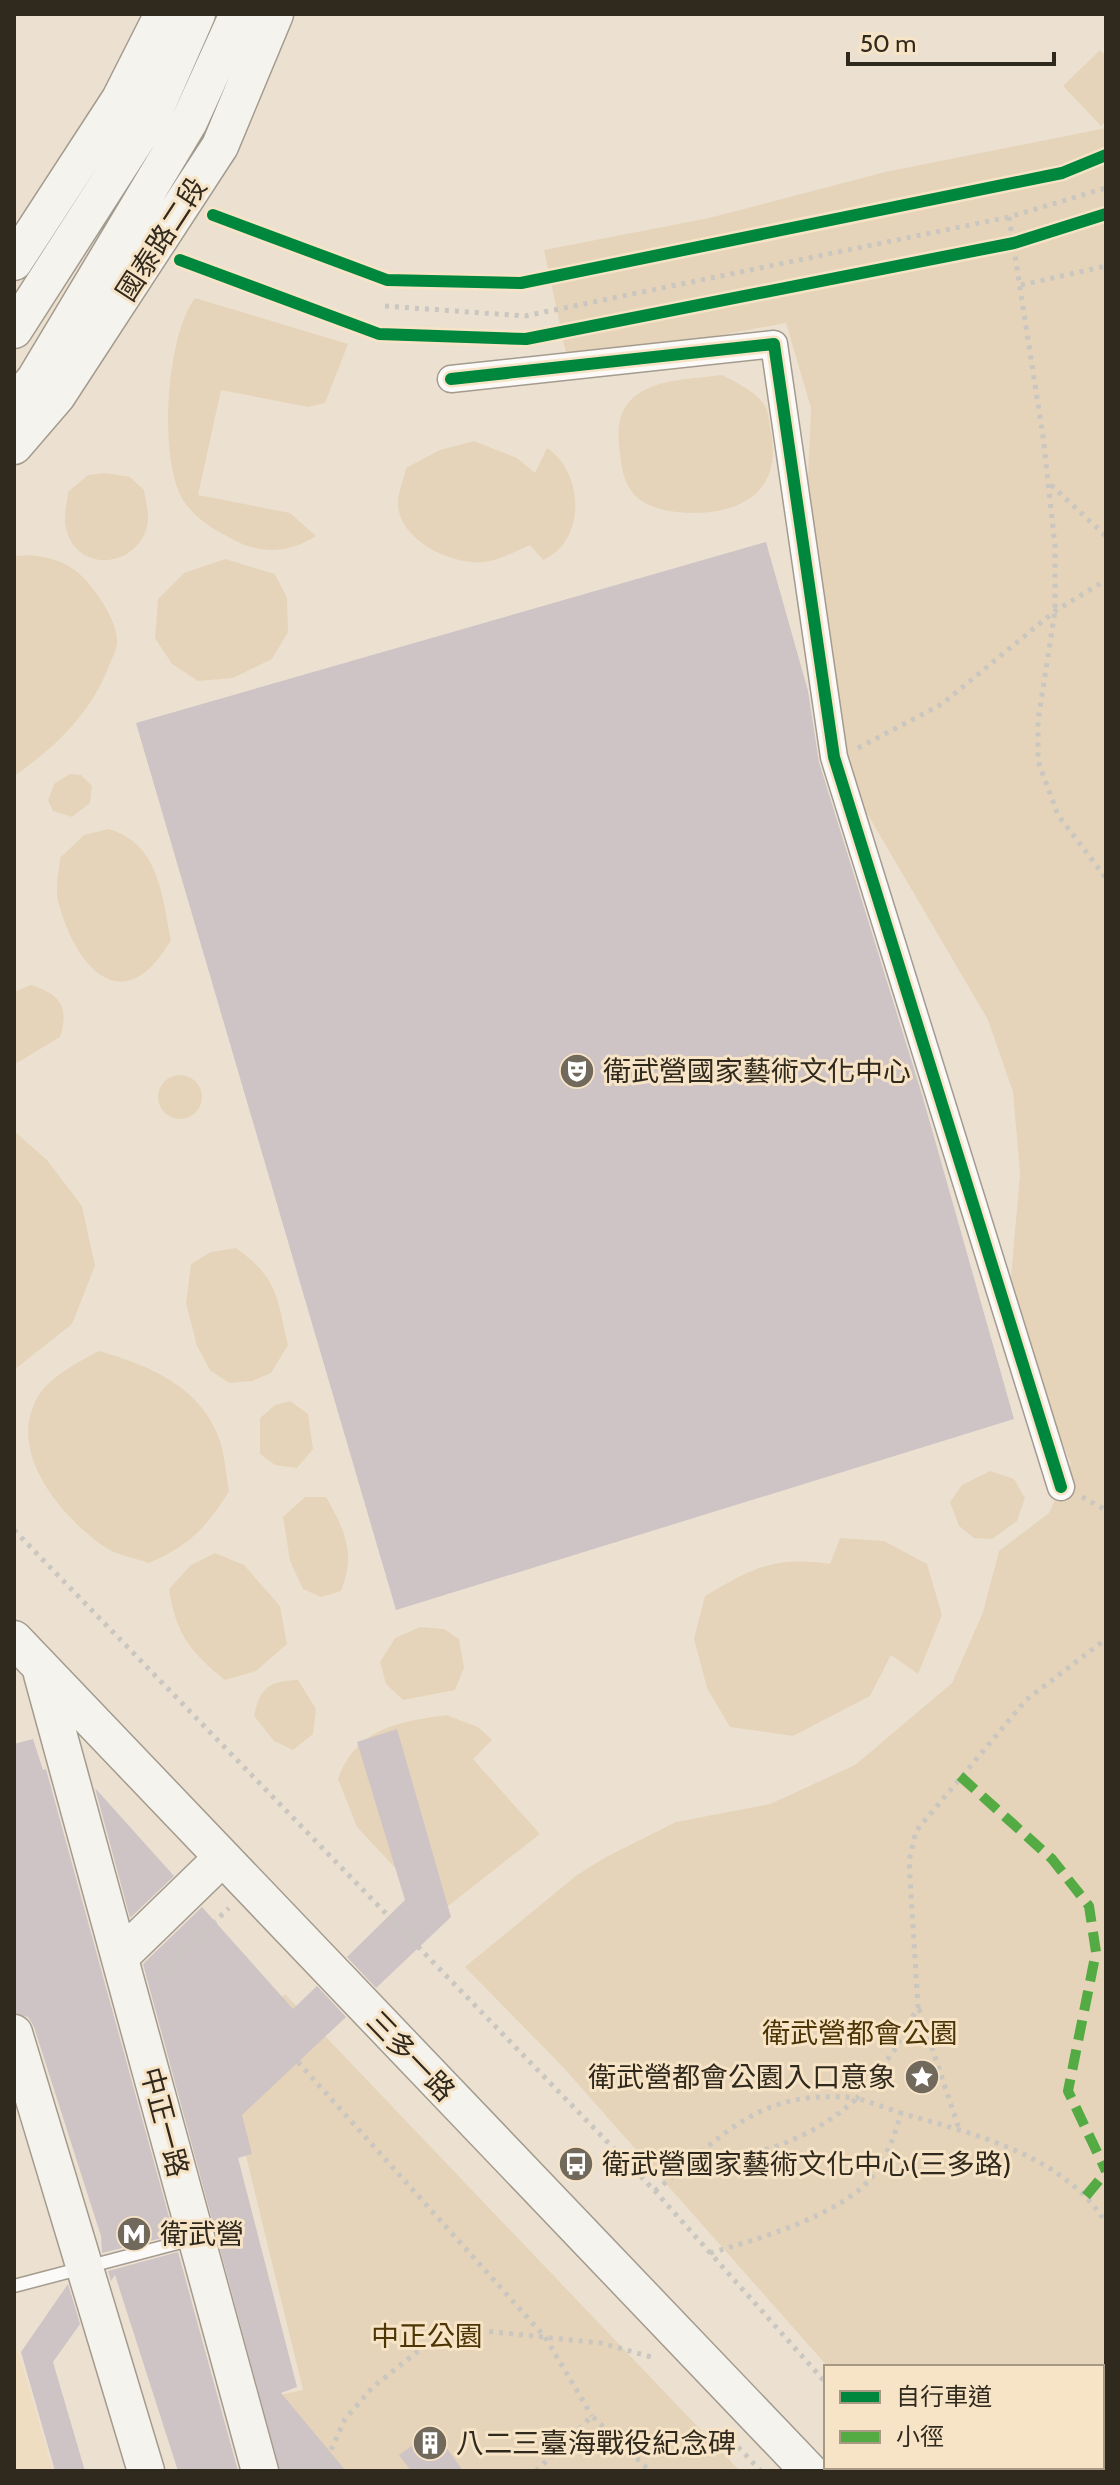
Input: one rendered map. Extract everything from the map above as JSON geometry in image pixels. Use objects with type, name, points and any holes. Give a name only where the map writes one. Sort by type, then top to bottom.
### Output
[{"type":"street","points":[[14,262],[120,99],[163,14]]},
{"type":"street","points":[[14,330],[154,112],[197,14]]},
{"type":"street","name":"國泰路二段","points":[[14,404],[35,379],[189,122],[238,14]]},
{"type":"street","name":"國泰路二段","points":[[14,446],[57,396],[220,146],[275,14]]},
{"type":"street","points":[[451,379],[774,344],[834,757],[1061,1487]]},
{"type":"street","name":"三多一路","points":[[14,1639],[28,1661],[222,1858],[809,2471]]},
{"type":"street","name":"中正一路","points":[[28,1661],[120,1957],[260,2471]]},
{"type":"street","points":[[120,1957],[222,1858]]},
{"type":"street","points":[[14,2033],[146,2471]]},
{"type":"lane","points":[[14,2286],[197,2238]]},
{"type":"path","points":[[385,306],[525,316],[1009,217],[1106,188]]},
{"type":"path","points":[[1009,217],[1020,242],[1020,279],[1050,484],[1055,546],[1055,611],[1038,721],[1038,761],[1058,815],[1106,878]]},
{"type":"path","points":[[999,246],[1020,242]]},
{"type":"path","points":[[1020,279],[1106,255]]},
{"type":"path","points":[[1020,279],[1106,266]]},
{"type":"path","points":[[1050,484],[1106,536]]},
{"type":"path","points":[[834,757],[897,731],[942,704],[1055,611],[1106,580]]},
{"type":"path","points":[[14,1530],[655,2191],[824,2381]]},
{"type":"path","points":[[960,2133],[918,2007],[909,1861],[916,1831],[1026,1700],[1106,1639]]},
{"type":"path","points":[[149,1985],[232,1905]]},
{"type":"path","points":[[687,2166],[769,2150],[824,2124],[857,2098],[894,2051],[918,2007]]},
{"type":"path","points":[[298,2062],[545,2337],[592,2416],[650,2471]]},
{"type":"path","points":[[655,2191],[724,2131],[768,2109],[811,2095],[857,2098],[1018,2153],[1065,2177],[1086,2196],[1106,2223]]},
{"type":"path","points":[[710,2253],[804,2223],[842,2199],[872,2177],[892,2142],[901,2113]]},
{"type":"path","points":[[323,2470],[345,2419],[373,2387],[417,2352],[465,2329],[601,2343],[655,2358]]},
{"type":"path","points":[[536,2471],[592,2416]]},
{"type":"path","points":[[1104,2471],[1106,2465]]},
{"type":"shaded area","points":[[14,2339],[35,2409],[53,2471],[14,2471]]},
{"type":"green space","points":[[1100,50],[1106,57],[1106,121],[1101,126],[1063,86]]},
{"type":"green space","name":"衛武營都會公園","points":[[1106,128],[1106,2471],[919,2471],[917,2469],[1104,2469],[1104,2365],[826,2365],[562,2066],[465,1967],[577,1875],[606,1857],[676,1822],[770,1804],[855,1765],[952,1683],[983,1612],[999,1551],[1049,1513],[1071,1464],[1018,1332],[1011,1277],[1020,1174],[1013,1092],[988,1020],[834,757],[799,546],[808,479],[811,408],[786,323],[568,363],[544,250],[709,218],[885,172]]},
{"type":"green space","points":[[195,298],[348,344],[325,403],[308,407],[221,390],[198,495],[290,513],[316,536],[297,546],[267,550],[229,537],[194,513],[183,500],[175,481],[168,429],[172,368],[177,340]]},
{"type":"green space","points":[[722,375],[753,393],[767,410],[773,455],[761,488],[734,507],[716,511],[676,512],[646,504],[629,487],[621,464],[619,424],[625,407],[636,396],[666,382]]},
{"type":"green space","points":[[474,441],[517,458],[535,473],[547,448],[559,459],[574,489],[575,506],[567,538],[557,551],[543,560],[530,545],[494,560],[471,562],[424,545],[406,527],[398,501],[406,468],[440,450]]},
{"type":"green space","points":[[106,473],[130,477],[144,490],[148,517],[143,536],[134,548],[123,556],[109,560],[83,554],[73,544],[65,521],[68,492],[88,475]]},
{"type":"green space","points":[[30,555],[59,561],[82,577],[107,610],[117,643],[101,683],[82,714],[44,754],[14,776],[14,556]]},
{"type":"green space","points":[[225,559],[275,574],[287,598],[288,632],[272,659],[233,678],[198,681],[172,664],[155,638],[158,599],[184,573]]},
{"type":"green space","points":[[70,774],[81,775],[92,786],[90,803],[72,817],[53,811],[48,800],[54,784]]},
{"type":"green space","points":[[109,829],[139,846],[148,859],[161,889],[171,940],[153,965],[135,978],[119,982],[103,976],[76,947],[57,896],[60,858],[84,835]]},
{"type":"green space","points":[[31,985],[56,997],[63,1010],[63,1027],[60,1037],[17,1063],[14,1061],[14,992]]},
{"type":"green space","points":[[180,1075],[195,1082],[202,1097],[195,1112],[180,1119],[165,1112],[158,1097],[165,1082]]},
{"type":"green space","points":[[14,1131],[47,1160],[82,1206],[95,1266],[72,1324],[14,1370]]},
{"type":"green space","points":[[236,1248],[260,1269],[274,1290],[288,1345],[271,1373],[252,1381],[229,1383],[210,1370],[197,1346],[186,1303],[191,1264],[211,1252]]},
{"type":"green space","points":[[99,1351],[155,1371],[187,1392],[212,1422],[222,1447],[229,1491],[196,1534],[175,1550],[149,1563],[108,1549],[71,1518],[43,1482],[29,1441],[29,1421],[41,1392],[64,1371]]},
{"type":"green space","points":[[290,1401],[308,1414],[313,1449],[297,1468],[275,1465],[260,1454],[260,1418],[275,1405]]},
{"type":"green space","points":[[990,1471],[1014,1479],[1025,1498],[1017,1521],[992,1539],[974,1538],[959,1526],[950,1502],[962,1485]]},
{"type":"green space","points":[[305,1497],[326,1497],[343,1531],[348,1554],[341,1591],[321,1597],[303,1589],[290,1561],[283,1517]]},
{"type":"green space","points":[[840,1538],[884,1541],[927,1564],[942,1615],[918,1674],[891,1655],[870,1696],[793,1736],[730,1727],[707,1688],[694,1639],[705,1596],[764,1566],[793,1562],[830,1564]]},
{"type":"green space","points":[[215,1553],[244,1565],[280,1606],[287,1644],[256,1671],[225,1680],[186,1641],[169,1589],[191,1565]]},
{"type":"green space","points":[[420,1627],[444,1629],[459,1639],[464,1668],[455,1690],[403,1700],[386,1684],[380,1662],[395,1638]]},
{"type":"green space","points":[[298,1680],[316,1709],[313,1734],[293,1750],[274,1741],[254,1716],[259,1698],[267,1688],[280,1682]]},
{"type":"green space","points":[[446,1715],[478,1727],[492,1740],[473,1759],[540,1834],[438,1914],[357,1827],[338,1779],[356,1748],[381,1730]]},
{"type":"green space","name":"中正公園","points":[[285,1994],[740,2471],[298,2471],[275,2396],[303,2390],[235,2111],[228,2045]]},
{"type":"building","name":"衛武營國家藝術文化中心","points":[[766,542],[808,691],[819,762],[923,1098],[1014,1419],[396,1610],[136,723]]},
{"type":"building","points":[[397,1729],[451,1917],[376,1988],[347,1957],[405,1900],[357,1742]]},
{"type":"building","points":[[33,1739],[43,1770],[46,1769],[174,2235],[102,2253],[101,2236],[34,2027],[28,2017],[14,2013],[14,1744]]},
{"type":"building","points":[[95,1788],[174,1876],[130,1918]]},
{"type":"building","points":[[202,1907],[293,2009],[317,1986],[346,2017],[242,2115],[252,2154],[238,2158],[297,2387],[281,2393],[346,2471],[280,2471],[143,1964]]},
{"type":"building","points":[[178,2252],[238,2471],[178,2471],[115,2275],[111,2281],[108,2271]]},
{"type":"building","points":[[68,2284],[80,2324],[53,2362],[85,2471],[55,2471],[21,2352]]},
{"type":"building","name":"八二三臺海戰役紀念碑","points":[[434,2430],[463,2471],[411,2471],[399,2455]]},
{"type":"marked path","points":[[960,1776],[1052,1859],[1089,1906],[1096,1952],[1068,2091],[1106,2171]]},
{"type":"marked path","points":[[1086,2196],[1106,2172]]},
{"type":"cycle path","points":[[213,215],[387,280],[521,283],[1062,173],[1106,155]]},
{"type":"cycle path","points":[[180,260],[379,334],[526,339],[1014,243],[1106,214]]},
{"type":"cycle path","points":[[451,379],[774,344],[834,757],[1061,1487]]},
{"type":"place","name":"衛武營國家藝術文化中心","points":[[577,1071]]},
{"type":"place","name":"衛武營都會公園入口意象","points":[[922,2077]]},
{"type":"place","name":"衛武營國家藝術文化中心(三多路)","points":[[576,2164]]},
{"type":"place","name":"衛武營","points":[[134,2234]]},
{"type":"place","name":"八二三臺海戰役紀念碑","points":[[430,2443]]}]
